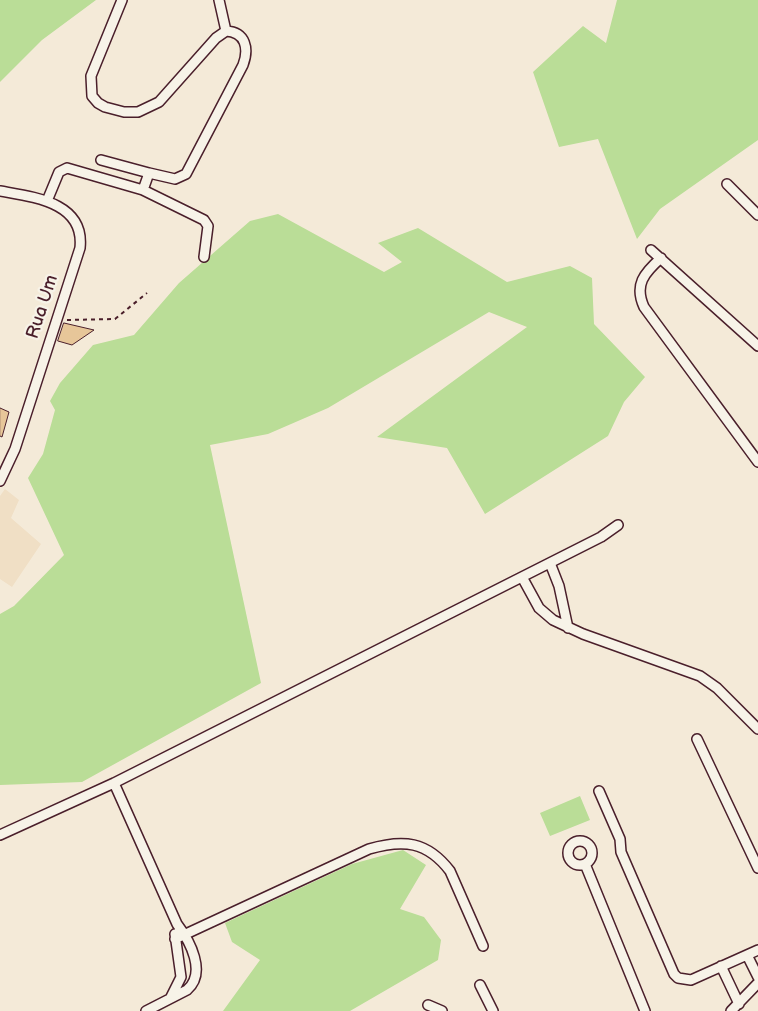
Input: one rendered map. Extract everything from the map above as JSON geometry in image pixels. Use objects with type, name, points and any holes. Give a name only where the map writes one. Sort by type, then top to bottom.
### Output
[{"type":"street","points":[[102,160],[175,179],[186,174],[191,168],[243,65],[247,51],[241,37],[231,32],[226,32],[211,43],[159,102],[138,112],[124,112],[105,107],[92,96],[91,76],[122,0]]},
{"type":"street","points":[[219,0],[226,32]]},
{"type":"street","points":[[47,201],[59,172],[67,168],[143,190],[204,220],[208,226],[204,257]]},
{"type":"street","points":[[143,190],[149,173]]},
{"type":"street","points":[[727,184],[758,215]]},
{"type":"street","name":"Rua Um","points":[[0,192],[47,201],[66,212],[73,220],[81,237],[80,248],[15,449],[0,480]]},
{"type":"street","points":[[651,250],[758,346]]},
{"type":"street","points":[[660,258],[645,273],[641,281],[640,298],[644,307],[758,462]]},
{"type":"street","points":[[0,835],[114,782],[522,578],[601,537],[618,526]]},
{"type":"street","points":[[550,563],[559,586],[568,628]]},
{"type":"street","points":[[522,578],[539,608],[553,620],[568,628],[700,676],[716,688],[758,729]]},
{"type":"street","points":[[697,739],[758,868]]},
{"type":"street","points":[[114,782],[176,924],[185,934],[194,958],[196,970],[195,978],[187,990],[146,1011]]},
{"type":"street","points":[[599,791],[620,839],[621,852],[674,974],[678,978],[691,980],[758,950]]},
{"type":"street","points":[[175,939],[368,849],[382,845],[412,844],[432,854],[450,871],[483,946]]},
{"type":"street","points":[[585,864],[645,1011]]},
{"type":"street","points":[[171,998],[182,977],[175,939],[176,924]]},
{"type":"street","points":[[747,955],[758,977]]},
{"type":"street","points":[[720,966],[738,1004]]},
{"type":"street","points":[[480,985],[492,1011]]},
{"type":"street","points":[[731,1011],[756,989]]},
{"type":"street","points":[[428,1005],[442,1011]]},
{"type":"path","points":[[55,321],[115,318],[148,293]]},
{"type":"shaded area","points":[[5,489],[19,500],[11,518],[41,544],[12,587],[0,579],[0,496]]},
{"type":"green space","points":[[0,0],[96,0],[42,40],[0,82]]},
{"type":"green space","points":[[617,0],[758,0],[758,140],[660,209],[637,239],[598,139],[559,147],[533,72],[583,26],[606,43]]},
{"type":"green space","points":[[278,214],[384,272],[402,262],[378,243],[418,228],[507,282],[570,266],[592,278],[594,324],[645,377],[624,402],[608,436],[485,514],[447,448],[377,437],[527,327],[489,312],[328,408],[268,434],[210,445],[261,683],[82,782],[0,785],[0,614],[14,606],[64,555],[28,478],[43,454],[55,410],[50,401],[60,383],[93,345],[134,335],[179,283],[250,221]]},
{"type":"green space","points":[[580,796],[590,820],[550,836],[540,813]]},
{"type":"green space","points":[[403,850],[426,865],[400,909],[424,917],[441,940],[438,960],[350,1011],[223,1011],[260,960],[232,942],[225,923],[352,864]]},
{"type":"building","points":[[64,323],[94,330],[72,345],[58,341]]},
{"type":"building","points":[[0,408],[9,412],[2,437],[0,436]]}]
